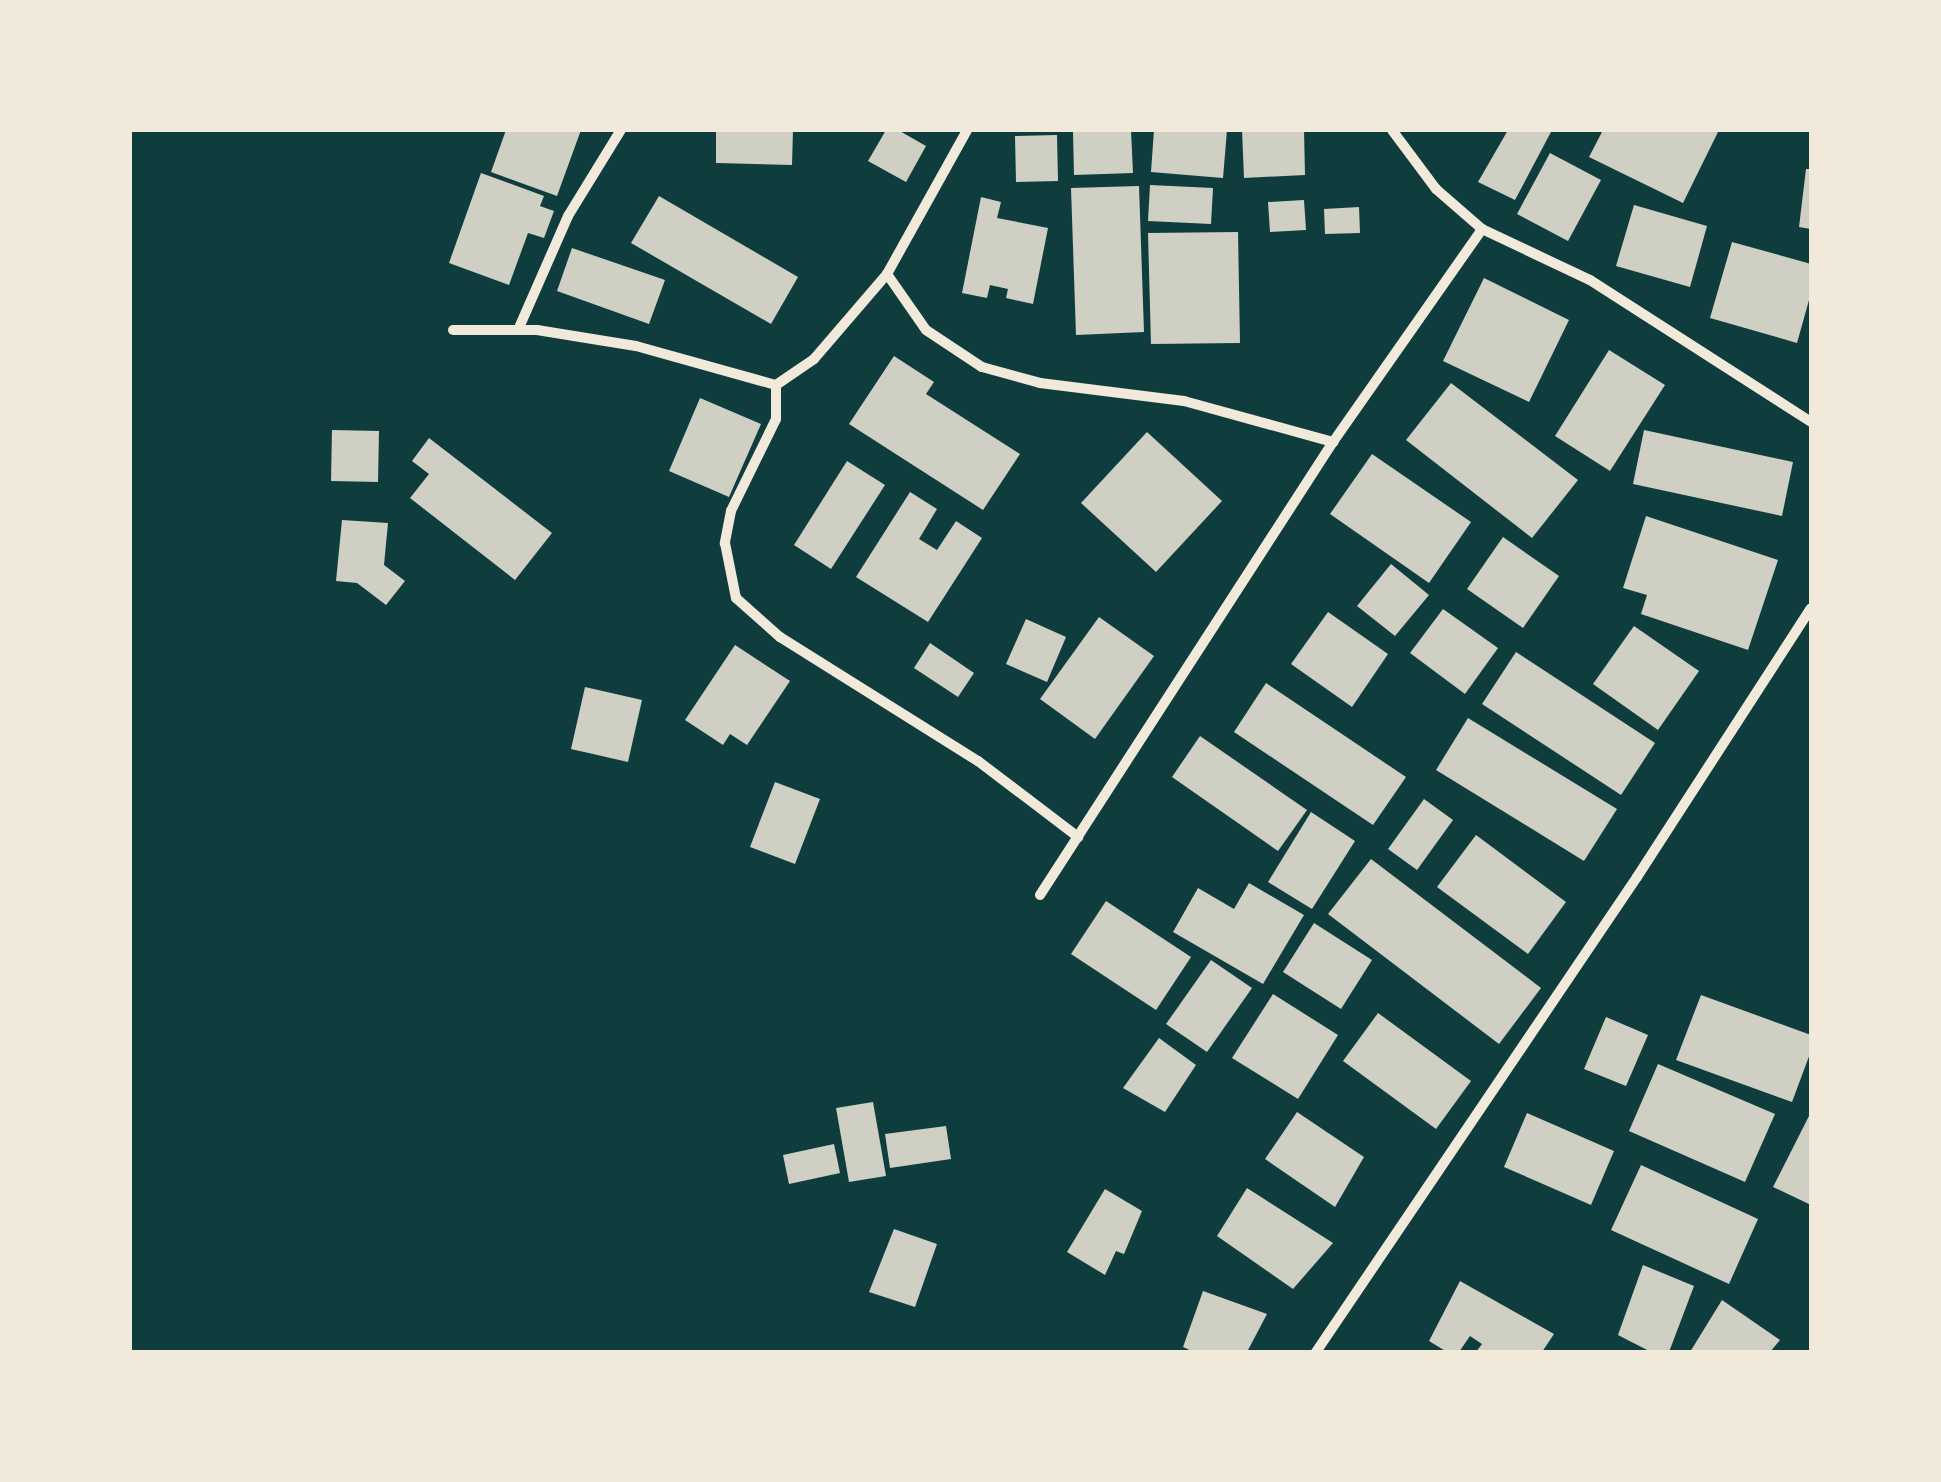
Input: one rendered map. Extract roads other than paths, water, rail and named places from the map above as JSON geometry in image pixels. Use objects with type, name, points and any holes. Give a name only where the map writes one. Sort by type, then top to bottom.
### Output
[{"type":"street","points":[[518,330],[568,216],[621,130]]},
{"type":"street","points":[[453,330],[518,330],[636,346],[776,384],[814,359],[887,274],[967,130]]},
{"type":"street","points":[[1392,130],[1436,189],[1482,229],[1590,280],[1811,422]]},
{"type":"street","points":[[1040,895],[1333,442],[1482,229]]},
{"type":"street","points":[[887,274],[926,330],[982,367],[1040,383],[1184,402],[1333,442]]},
{"type":"street","points":[[776,384],[776,418],[731,511],[725,543],[736,598],[780,637],[978,761],[1078,836]]},
{"type":"street","points":[[1316,1352],[1637,878],[1811,608]]}]
